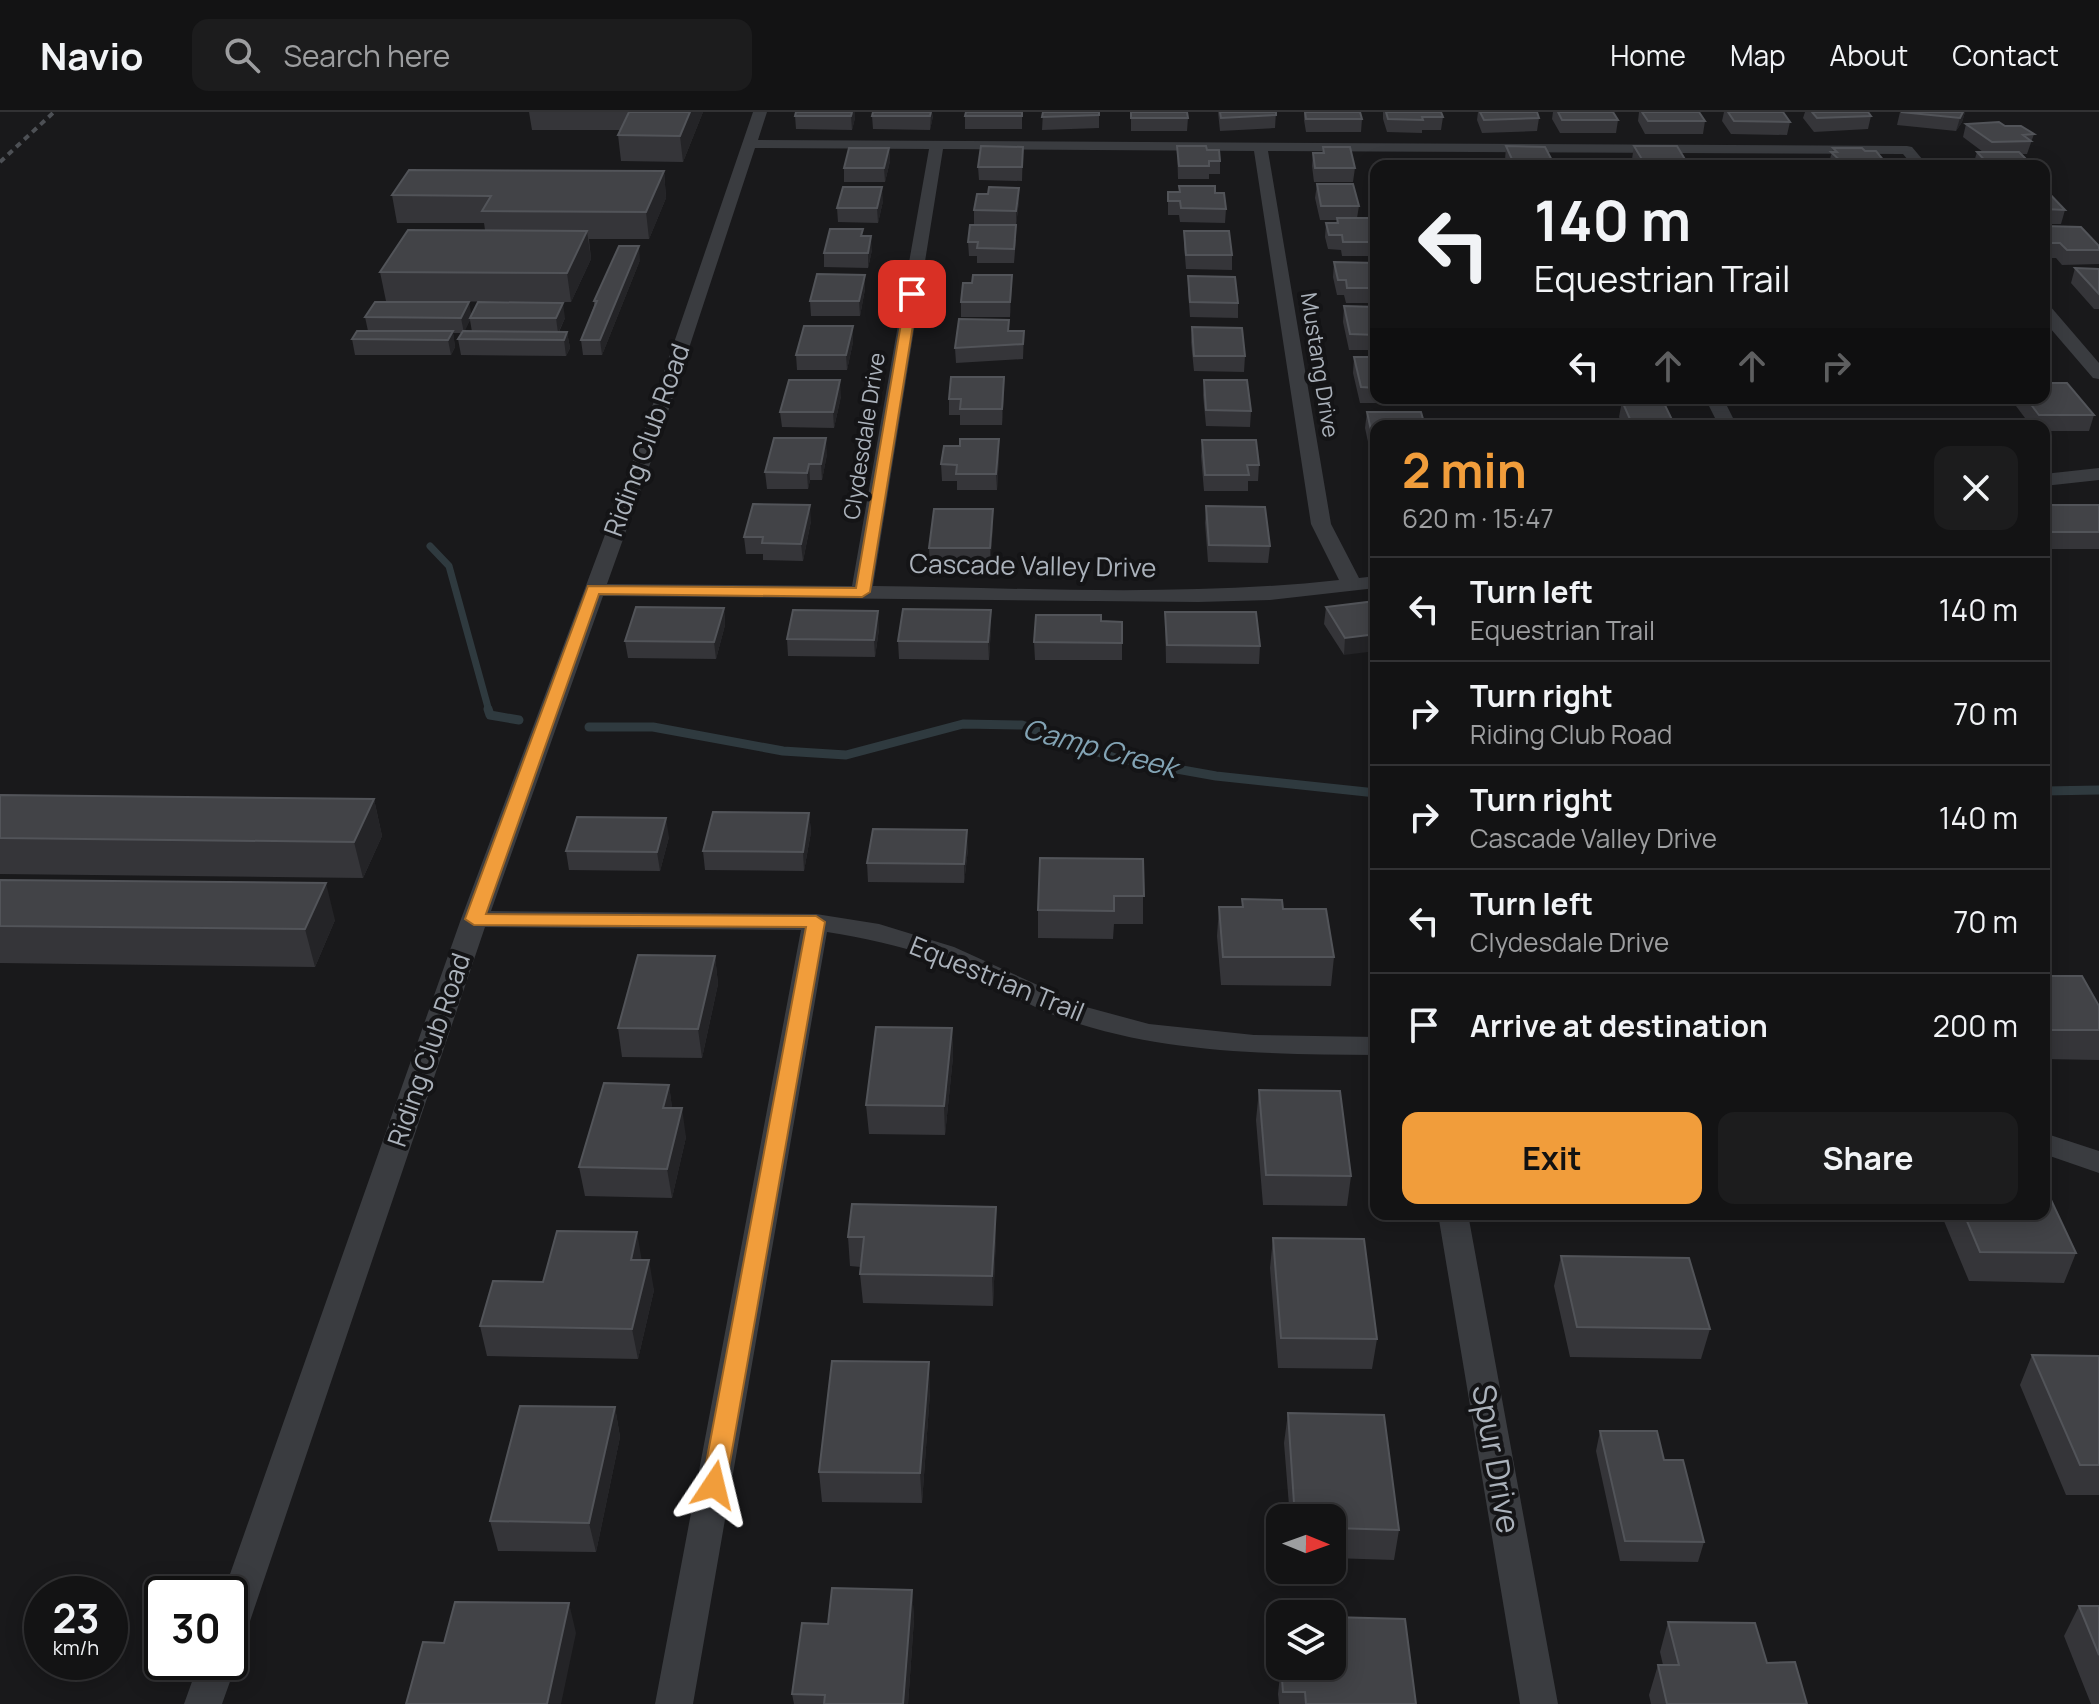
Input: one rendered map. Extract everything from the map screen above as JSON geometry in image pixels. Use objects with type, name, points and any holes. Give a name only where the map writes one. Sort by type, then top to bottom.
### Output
[{"type":"street","name":"Riding Club Road","points":[[248,1576],[474,919],[651,436],[760,112]]},
{"type":"street","points":[[748,144],[1907,150],[1916,160]]},
{"type":"street","name":"Clydesdale Drive","points":[[862,592],[937,145]]},
{"type":"street","name":"Mustang Drive","points":[[1260,146],[1321,524],[1352,585]]},
{"type":"street","points":[[1584,148],[1590,160]]},
{"type":"street","points":[[2050,317],[2099,374]]},
{"type":"street","points":[[2050,479],[2099,474]]},
{"type":"street","name":"Cascade Valley Drive","points":[[593,590],[1198,596],[1270,594],[1370,583]]},
{"type":"street","name":"Equestrian Trail","points":[[474,919],[816,922],[879,932],[945,953],[1076,1013],[1149,1033],[1254,1044],[1370,1046]]},
{"type":"street","points":[[674,1704],[816,922]]},
{"type":"street","points":[[2050,1145],[2099,1162]]},
{"type":"street","name":"Spur Drive","points":[[1454,1220],[1539,1704]]},
{"type":"street","points":[[203,1704],[212,1680]]},
{"type":"building","points":[[629,112],[690,112],[680,136],[618,135]]},
{"type":"building","points":[[796,112],[852,112],[851,116],[795,116]]},
{"type":"building","points":[[873,112],[931,112],[930,116],[872,116]]},
{"type":"building","points":[[966,112],[1022,112],[1022,116],[965,116]]},
{"type":"building","points":[[1043,112],[1099,112],[1099,115],[1042,117]]},
{"type":"building","points":[[1131,112],[1187,112],[1188,118],[1131,118]]},
{"type":"building","points":[[1220,112],[1276,112],[1276,115],[1221,118]]},
{"type":"building","points":[[1305,112],[1360,112],[1362,119],[1306,119]]},
{"type":"building","points":[[1386,112],[1441,112],[1443,117],[1388,119]]},
{"type":"building","points":[[1480,112],[1537,112],[1539,118],[1484,120]]},
{"type":"building","points":[[1558,112],[1613,112],[1618,120],[1562,120]]},
{"type":"building","points":[[1642,112],[1699,112],[1705,121],[1648,121]]},
{"type":"building","points":[[1728,112],[1783,112],[1790,122],[1734,121]]},
{"type":"building","points":[[1812,112],[1868,112],[1871,116],[1817,118]]},
{"type":"building","points":[[1901,112],[1963,112],[1960,118]]},
{"type":"building","points":[[1999,122],[2005,126],[2021,126],[2034,134],[2023,135],[2031,141],[1992,142],[1966,124]]},
{"type":"building","points":[[981,146],[1023,147],[1022,167],[978,167]]},
{"type":"building","points":[[1177,146],[1206,146],[1207,150],[1219,150],[1220,161],[1209,161],[1209,166],[1179,166]]},
{"type":"building","points":[[1506,146],[1545,147],[1552,160],[1512,160]]},
{"type":"building","points":[[1634,146],[1677,146],[1685,160],[1642,160]]},
{"type":"building","points":[[1323,147],[1350,147],[1355,168],[1315,168],[1313,153],[1324,153]]},
{"type":"building","points":[[849,148],[889,148],[884,168],[844,168]]},
{"type":"building","points":[[1833,148],[1862,148],[1876,151],[1883,160],[1840,160],[1831,152],[1837,152]]},
{"type":"building","points":[[1977,152],[2019,152],[2027,160],[1984,160]]},
{"type":"building","points":[[409,170],[664,171],[646,212],[482,211],[491,196],[392,195]]},
{"type":"building","points":[[1317,184],[1353,184],[1359,206],[1321,206]]},
{"type":"building","points":[[1179,186],[1215,186],[1215,193],[1224,193],[1226,209],[1181,208],[1180,201],[1168,201],[1168,192],[1180,192]]},
{"type":"building","points":[[843,187],[882,187],[877,208],[837,208]]},
{"type":"building","points":[[989,187],[1019,188],[1016,211],[974,210],[977,194],[988,194]]},
{"type":"building","points":[[2050,194],[2065,210],[2050,209]]},
{"type":"building","points":[[1337,218],[1369,218],[1370,242],[1343,242],[1342,235],[1329,235],[1326,223],[1338,223]]},
{"type":"building","points":[[970,225],[1016,225],[1014,249],[977,248],[978,242],[968,242]]},
{"type":"building","points":[[2050,226],[2081,227],[2099,246],[2099,250],[2067,250],[2060,243],[2050,243]]},
{"type":"building","points":[[830,229],[863,229],[861,236],[871,236],[868,253],[824,253]]},
{"type":"building","points":[[408,230],[587,231],[567,273],[380,272]]},
{"type":"building","points":[[1184,231],[1229,231],[1232,255],[1186,255]]},
{"type":"building","points":[[619,246],[639,246],[600,340],[581,340],[597,301],[594,301]]},
{"type":"building","points":[[1334,262],[1370,263],[1370,288],[1347,288],[1346,280],[1338,280]]},
{"type":"building","points":[[2075,268],[2099,269],[2099,294]]},
{"type":"building","points":[[817,274],[865,275],[859,301],[810,301]]},
{"type":"building","points":[[973,275],[1012,275],[1010,302],[961,302],[963,283],[972,283]]},
{"type":"building","points":[[1188,276],[1235,277],[1238,303],[1190,302]]},
{"type":"building","points":[[375,302],[469,302],[461,318],[365,317]]},
{"type":"building","points":[[478,302],[563,303],[556,318],[470,318]]},
{"type":"building","points":[[1344,306],[1370,307],[1370,335],[1350,334]]},
{"type":"building","points":[[959,319],[1009,320],[1008,331],[1024,331],[1023,344],[955,348]]},
{"type":"building","points":[[804,326],[853,326],[846,355],[796,355]]},
{"type":"building","points":[[1192,327],[1242,328],[1245,356],[1194,356]]},
{"type":"building","points":[[357,331],[453,331],[448,340],[352,339]]},
{"type":"building","points":[[463,331],[567,332],[564,340],[458,339]]},
{"type":"building","points":[[1354,357],[1370,357],[1370,388],[1361,387]]},
{"type":"building","points":[[951,377],[1004,377],[1002,409],[960,409],[961,399],[949,399]]},
{"type":"building","points":[[789,380],[840,380],[833,412],[780,412]]},
{"type":"building","points":[[1204,380],[1247,380],[1251,411],[1206,410]]},
{"type":"building","points":[[2050,383],[2067,383],[2094,415],[2039,415],[2031,404],[2050,404]]},
{"type":"building","points":[[1623,404],[1664,404],[1672,420],[1630,420]]},
{"type":"building","points":[[1367,412],[1421,412],[1423,420],[1370,420],[1370,426]]},
{"type":"building","points":[[774,438],[826,438],[821,464],[809,464],[807,473],[765,472]]},
{"type":"building","points":[[960,439],[999,439],[996,474],[956,474],[957,465],[941,464],[944,446],[960,446]]},
{"type":"building","points":[[1202,440],[1256,440],[1259,465],[1247,465],[1249,475],[1205,475]]},
{"type":"building","points":[[753,504],[810,505],[801,544],[762,543],[763,537],[744,537]]},
{"type":"building","points":[[2050,505],[2099,505],[2099,532],[2052,532]]},
{"type":"building","points":[[1206,506],[1265,507],[1270,546],[1209,545]]},
{"type":"building","points":[[934,509],[993,509],[990,548],[929,548]]},
{"type":"building","points":[[1370,602],[1370,635],[1345,638],[1326,607]]},
{"type":"building","points":[[636,607],[724,608],[714,642],[625,641]]},
{"type":"building","points":[[903,609],[991,610],[988,642],[898,641]]},
{"type":"building","points":[[793,610],[878,611],[874,640],[787,639]]},
{"type":"building","points":[[1165,612],[1256,612],[1260,646],[1167,645]]},
{"type":"building","points":[[1036,615],[1101,615],[1101,621],[1122,622],[1122,643],[1034,642]]},
{"type":"building","points":[[0,795],[374,799],[354,842],[0,838]]},
{"type":"building","points":[[713,812],[809,813],[803,852],[703,851]]},
{"type":"building","points":[[577,817],[666,818],[657,852],[566,851]]},
{"type":"building","points":[[873,829],[967,830],[964,864],[867,863]]},
{"type":"building","points":[[1040,858],[1143,859],[1144,896],[1114,896],[1114,911],[1038,910]]},
{"type":"building","points":[[0,880],[326,883],[305,929],[0,926]]},
{"type":"building","points":[[1242,899],[1282,900],[1283,909],[1326,909],[1334,957],[1223,957],[1219,907],[1243,907]]},
{"type":"building","points":[[638,955],[715,956],[698,1029],[618,1028]]},
{"type":"building","points":[[2050,976],[2082,976],[2099,1006],[2099,1030],[2050,1030]]},
{"type":"building","points":[[876,1027],[952,1028],[944,1106],[866,1105]]},
{"type":"building","points":[[604,1083],[669,1085],[663,1108],[682,1108],[667,1169],[579,1167]]},
{"type":"building","points":[[1259,1090],[1340,1091],[1351,1176],[1266,1175]]},
{"type":"building","points":[[2050,1198],[2076,1253],[1980,1252],[1967,1220],[2050,1220]]},
{"type":"building","points":[[852,1204],[996,1207],[992,1276],[860,1274],[864,1237],[848,1237]]},
{"type":"building","points":[[557,1231],[637,1232],[631,1260],[649,1260],[632,1329],[480,1326],[493,1281],[543,1282]]},
{"type":"building","points":[[1273,1238],[1364,1239],[1377,1339],[1281,1338]]},
{"type":"building","points":[[1561,1256],[1689,1258],[1710,1329],[1577,1327]]},
{"type":"building","points":[[2032,1355],[2099,1356],[2099,1465],[2080,1465]]},
{"type":"building","points":[[832,1361],[929,1362],[920,1473],[819,1472]]},
{"type":"building","points":[[520,1406],[615,1407],[589,1523],[490,1521]]},
{"type":"building","points":[[1288,1413],[1384,1415],[1399,1530],[1346,1528],[1346,1504],[1294,1504]]},
{"type":"building","points":[[1600,1431],[1657,1431],[1664,1460],[1683,1460],[1704,1542],[1625,1541]]},
{"type":"building","points":[[832,1588],[912,1590],[903,1704],[824,1704],[825,1695],[792,1694],[802,1623],[828,1624]]},
{"type":"building","points":[[455,1602],[569,1603],[547,1704],[406,1704],[423,1642],[444,1643]]},
{"type":"building","points":[[2079,1606],[2099,1606],[2099,1655]]},
{"type":"building","points":[[1346,1617],[1405,1619],[1416,1704],[1306,1704],[1305,1692],[1283,1692],[1282,1680],[1346,1680]]},
{"type":"building","points":[[1668,1622],[1755,1623],[1767,1663],[1795,1662],[1807,1704],[1667,1704],[1658,1665],[1679,1665]]},
{"type":"waterway","name":"Camp Creek","points":[[430,546],[449,566],[489,711]]},
{"type":"waterway","name":"Camp Creek","points":[[488,709],[490,715],[519,720]]},
{"type":"waterway","name":"Camp Creek","points":[[589,727],[653,727],[783,751],[846,755],[963,724],[1022,725],[1115,758],[1216,776],[1370,792]]},
{"type":"waterway","name":"Camp Creek","points":[[2050,791],[2099,790]]},
{"type":"railway","points":[[0,162],[54,112]]},
{"type":"route","points":[[714,1485],[816,922],[474,919],[593,590],[862,592],[912,294]]}]
